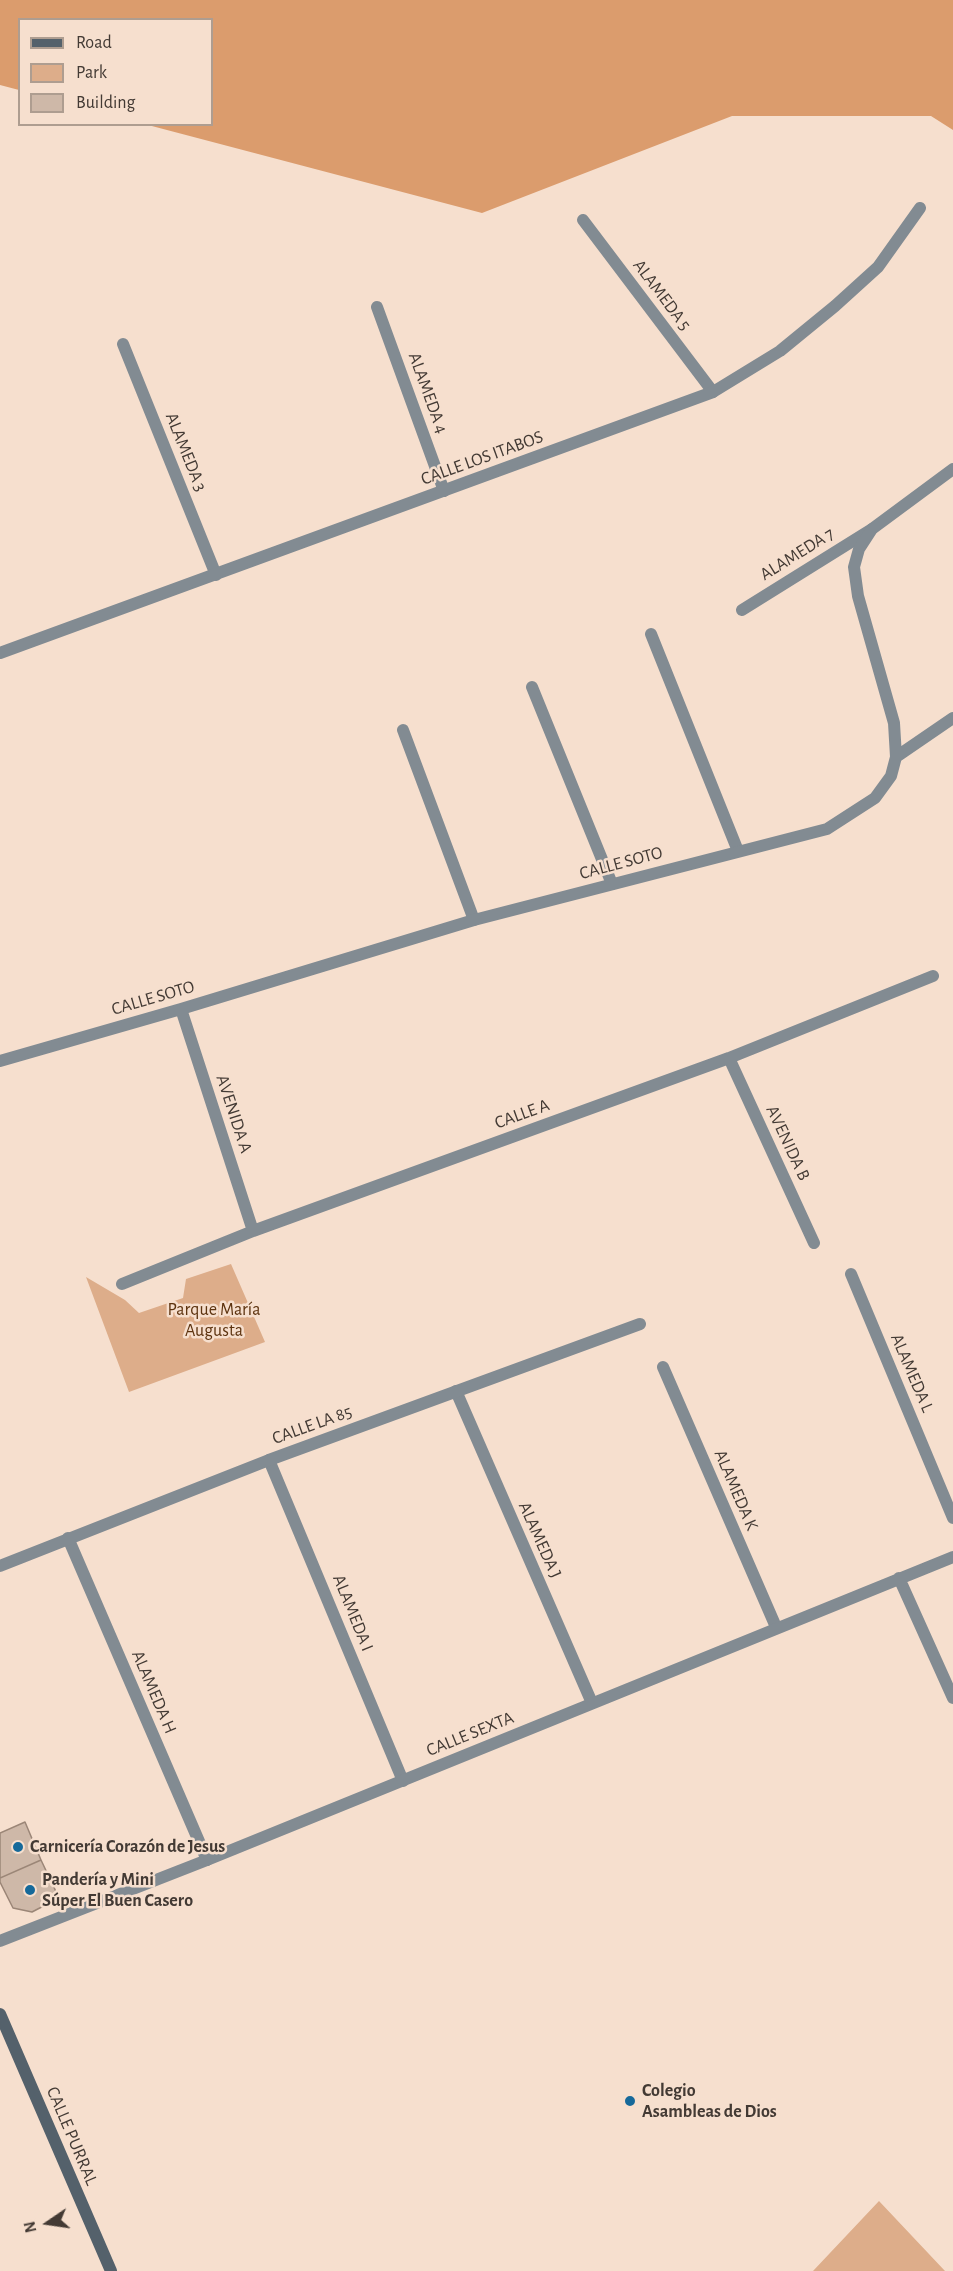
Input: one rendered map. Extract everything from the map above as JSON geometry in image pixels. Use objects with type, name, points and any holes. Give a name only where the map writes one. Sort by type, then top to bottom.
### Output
[{"type":"street","name":"CALLE LOS ITABOS","points":[[0,653],[713,392],[780,351],[835,306],[878,267],[920,208]]},
{"type":"street","name":"ALAMEDA 5","points":[[583,220],[713,392]]},
{"type":"street","name":"ALAMEDA 4","points":[[377,307],[444,491]]},
{"type":"street","name":"ALAMEDA 3","points":[[123,344],[216,575]]},
{"type":"street","name":"CALLE SOTO","points":[[0,1060],[181,1009],[474,920],[827,829],[875,798],[891,776],[896,757],[894,723],[858,596],[854,567],[859,549],[872,529],[953,469]]},
{"type":"street","name":"ALAMEDA 7","points":[[742,610],[872,529]]},
{"type":"street","points":[[651,634],[738,851]]},
{"type":"street","points":[[532,687],[612,884]]},
{"type":"street","points":[[896,757],[953,718]]},
{"type":"street","points":[[403,730],[474,920]]},
{"type":"street","name":"CALLE A","points":[[122,1284],[253,1231],[729,1058],[933,976]]},
{"type":"street","name":"AVENIDA A","points":[[181,1009],[253,1231]]},
{"type":"street","name":"AVENIDA B","points":[[729,1058],[814,1243]]},
{"type":"street","name":"ALAMEDA L","points":[[851,1274],[953,1518]]},
{"type":"street","name":"CALLE LA 85","points":[[0,1566],[269,1460],[640,1324]]},
{"type":"street","name":"ALAMEDA K","points":[[663,1367],[776,1627]]},
{"type":"street","name":"ALAMEDA J","points":[[456,1391],[592,1703]]},
{"type":"street","name":"ALAMEDA I","points":[[269,1460],[403,1781]]},
{"type":"street","name":"ALAMEDA H","points":[[68,1538],[207,1860]]},
{"type":"street","name":"CALLE SEXTA","points":[[0,1941],[207,1860],[953,1557]]},
{"type":"street","points":[[899,1578],[953,1698]]},
{"type":"street","name":"CALLE PURRAL","points":[[0,2014],[111,2271]]},
{"type":"green space","name":"Parque María Augusta","points":[[231,1264],[265,1342],[129,1392],[86,1277],[125,1300],[139,1313],[183,1298],[186,1279]]},
{"type":"green space","points":[[879,2201],[945,2271],[813,2271]]},
{"type":"shaded area","points":[[0,0],[953,0],[953,130],[931,116],[732,116],[482,213],[152,126],[213,126],[213,18],[18,18],[18,90],[0,85]]},
{"type":"building","name":"Carnicería Corazón de Jesus","points":[[25,1822],[41,1860],[0,1878],[0,1833]]},
{"type":"building","name":"Pandería y Mini Súper El Buen Casero","points":[[41,1860],[59,1898],[32,1912],[13,1908],[0,1878]]},
{"type":"place","name":"Carnicería Corazón de Jesus","points":[[18,1847]]},
{"type":"place","name":"Pandería y Mini Súper El Buen Casero","points":[[30,1890]]},
{"type":"place","name":"Colegio Asambleas de Dios","points":[[630,2101]]}]
